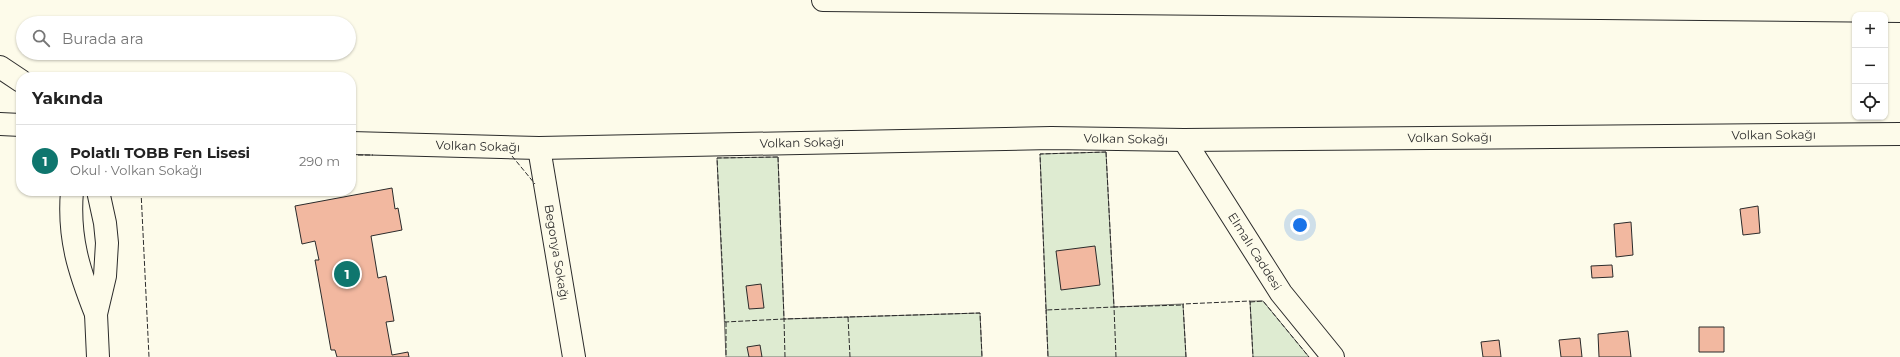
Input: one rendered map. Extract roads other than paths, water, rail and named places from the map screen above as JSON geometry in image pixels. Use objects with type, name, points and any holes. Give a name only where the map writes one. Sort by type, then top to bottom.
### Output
[{"type":"street","points":[[823,0],[1900,11]]},
{"type":"street","points":[[0,67],[16,78]]},
{"type":"street","points":[[0,124],[16,125]]},
{"type":"street","name":"Volkan Sokağı","points":[[356,143],[539,148],[1051,138],[1184,140],[1900,134]]},
{"type":"street","name":"Elmalı Caddesi","points":[[1184,140],[1281,293],[1333,357]]},
{"type":"street","name":"Begonya Sokağı","points":[[539,148],[574,357]]},
{"type":"street","points":[[72,196],[71,225],[73,245],[82,278],[96,314]]},
{"type":"street","points":[[98,357],[96,314],[107,260],[105,223],[99,196]]},
{"type":"place","name":"Polatlı TOBB Fen Lisesi","points":[[347,274]]}]
